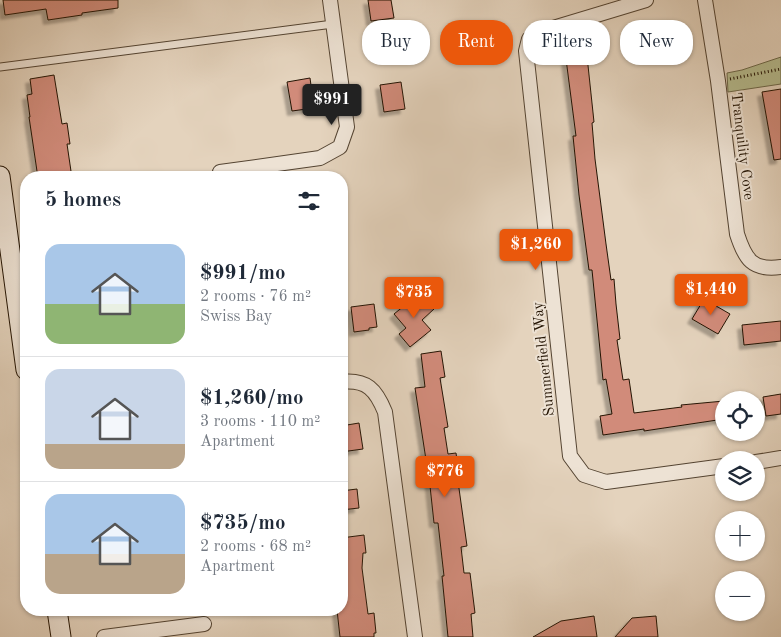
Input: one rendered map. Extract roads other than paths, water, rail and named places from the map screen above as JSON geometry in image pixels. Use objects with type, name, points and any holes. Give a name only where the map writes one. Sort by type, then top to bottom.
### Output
[{"type":"street","points":[[227,171],[320,158],[340,147],[347,127],[330,0]]},
{"type":"street","name":"Summerfield Way","points":[[646,0],[540,32],[530,39],[526,51],[570,456],[584,475],[606,482],[715,467]]},
{"type":"street","name":"Tranquility Cove","points":[[705,0],[718,81],[737,234],[742,250],[751,263],[764,268],[781,267]]},
{"type":"street","points":[[0,176],[20,325]]},
{"type":"street","points":[[348,381],[362,383],[377,394],[385,412],[415,637]]},
{"type":"street","points":[[765,461],[781,458]]},
{"type":"street","points":[[58,616],[61,637]]},
{"type":"street","points":[[104,637],[204,624]]},
{"type":"lane","points":[[0,67],[333,24]]}]
